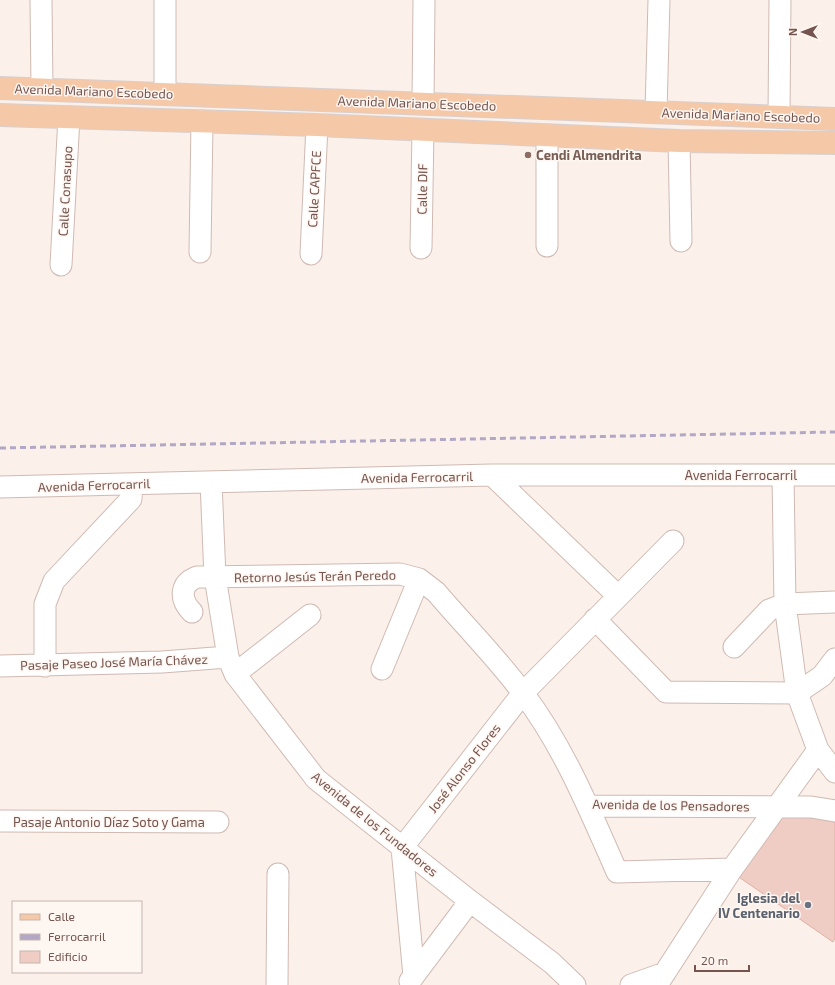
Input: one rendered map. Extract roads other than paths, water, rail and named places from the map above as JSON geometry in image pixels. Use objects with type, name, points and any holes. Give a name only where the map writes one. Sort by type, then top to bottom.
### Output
[{"type":"main road","name":"Avenida Mariano Escobedo","points":[[0,88],[42,88],[656,112],[748,117],[835,119]]},
{"type":"main road","name":"Avenida Mariano Escobedo","points":[[0,115],[317,124],[679,141],[835,143]]},
{"type":"main road","points":[[748,117],[748,141]]},
{"type":"street","points":[[41,0],[42,88]]},
{"type":"street","points":[[165,0],[165,93]]},
{"type":"street","points":[[423,104],[424,0]]},
{"type":"street","points":[[656,112],[659,0]]},
{"type":"street","points":[[779,118],[780,0]]},
{"type":"street","name":"Calle Conasupo","points":[[61,266],[69,117]]},
{"type":"street","points":[[200,252],[202,121]]},
{"type":"street","name":"Calle CAPFCE","points":[[311,254],[317,124]]},
{"type":"street","name":"Calle DIF","points":[[420,248],[423,130]]},
{"type":"street","points":[[546,135],[546,246]]},
{"type":"street","points":[[679,141],[681,241]]},
{"type":"street","points":[[492,475],[618,596]]},
{"type":"street","name":"Avenida Ferrocarril","points":[[0,487],[492,475],[835,475]]},
{"type":"street","points":[[783,475],[785,604],[797,693],[818,750],[835,772]]},
{"type":"street","name":"Avenida de los Fundadores","points":[[211,482],[215,578],[231,665],[316,780],[470,901],[552,963],[575,985]]},
{"type":"street","points":[[45,666],[45,604],[54,581],[132,499],[132,484]]},
{"type":"street","name":"José Alonso Flores","points":[[402,848],[523,692],[672,541]]},
{"type":"street","name":"Retorno Jesús Terán Peredo","points":[[192,612],[185,605],[182,598],[184,588],[192,579],[197,577],[215,578],[400,574],[419,579],[436,592],[523,692]]},
{"type":"street","points":[[382,669],[419,579]]},
{"type":"street","points":[[734,647],[769,610],[785,604],[835,602]]},
{"type":"street","points":[[231,665],[310,616]]},
{"type":"street","points":[[595,619],[666,692],[797,693],[822,676],[835,659]]},
{"type":"street","name":"Pasaje Paseo José María Chávez","points":[[0,666],[162,662],[231,665]]},
{"type":"street","name":"Avenida de los Pensadores","points":[[523,692],[546,727],[588,806],[811,807],[835,811]]},
{"type":"street","points":[[631,985],[661,979],[732,869],[818,750]]},
{"type":"street","points":[[588,806],[617,872],[732,869]]},
{"type":"street","name":"Pasaje Antonio Díaz Soto y Gama","points":[[0,822],[218,822]]},
{"type":"street","points":[[402,848],[411,981]]},
{"type":"street","points":[[277,985],[278,874]]},
{"type":"street","points":[[411,981],[470,901]]},
{"type":"railway","points":[[0,448],[835,432]]},
{"type":"place","name":"Cendi Almendrita","points":[[528,155]]},
{"type":"place","name":"Iglesia del IV Centenario","points":[[808,905]]}]
